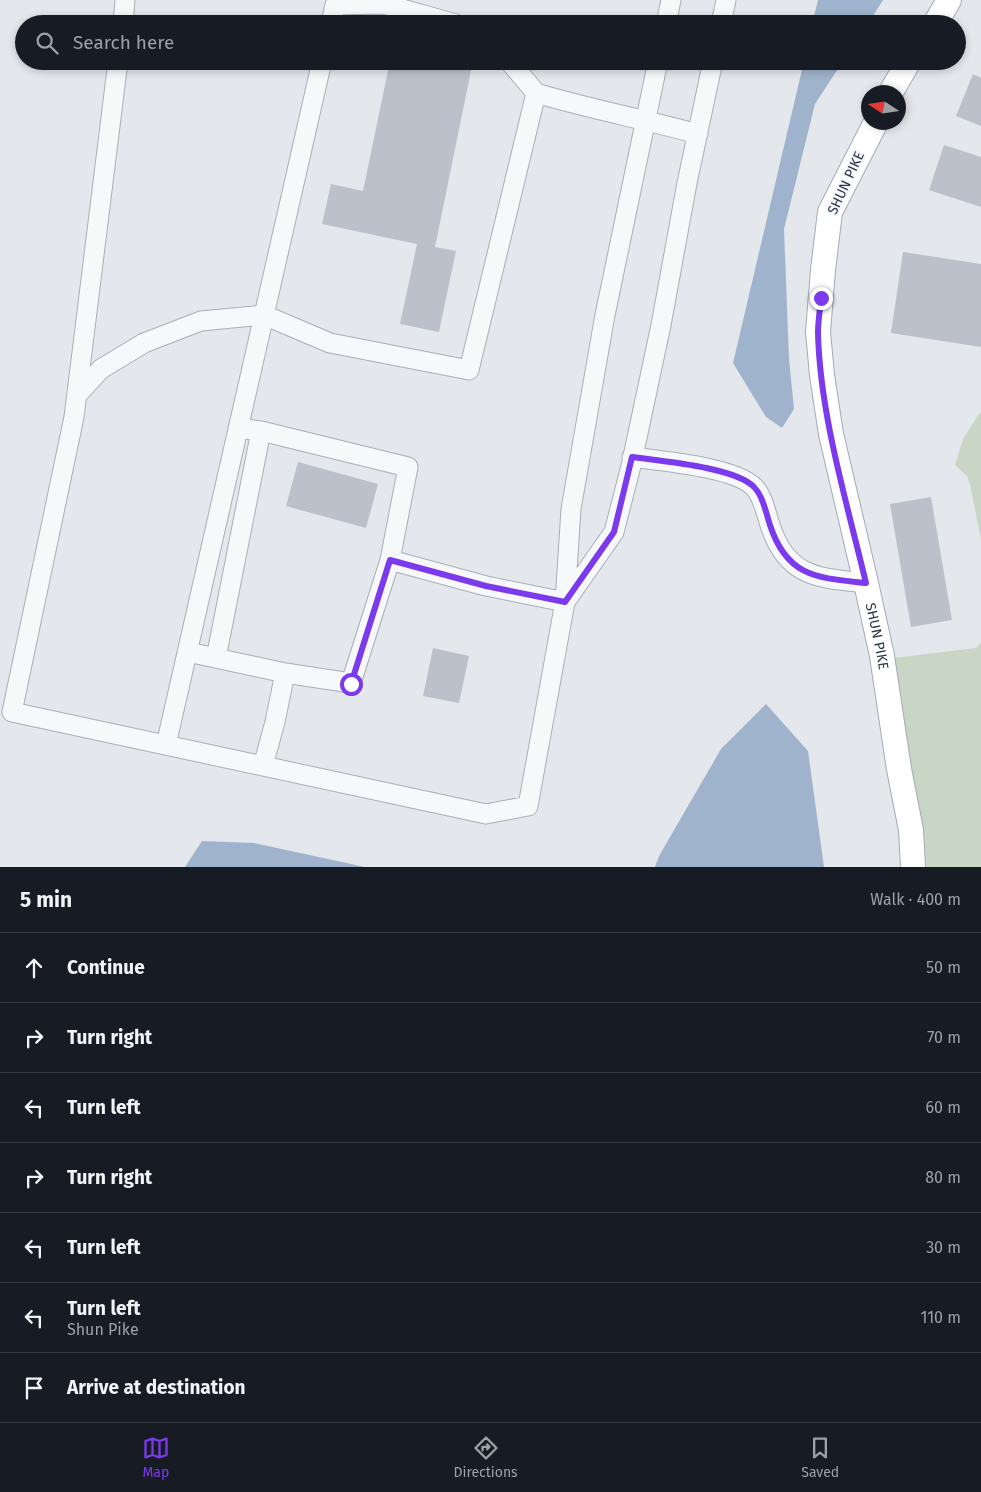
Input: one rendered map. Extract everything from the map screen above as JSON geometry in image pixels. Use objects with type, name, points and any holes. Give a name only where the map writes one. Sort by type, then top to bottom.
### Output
[{"type":"main road","points":[[940,15],[949,0]]},
{"type":"main road","points":[[895,85],[904,70]]},
{"type":"main road","name":"SHUN PIKE","points":[[872,130],[830,212],[818,332],[831,434],[882,656],[899,769],[911,830],[913,867]]},
{"type":"lane","points":[[124,15],[125,0]]},
{"type":"lane","points":[[668,15],[671,0]]},
{"type":"lane","points":[[723,15],[726,0]]},
{"type":"lane","points":[[333,15],[336,2],[384,4],[424,15]]},
{"type":"lane","points":[[117,70],[74,417],[6,711],[486,814],[528,806],[565,602],[570,508],[605,315],[656,70]]},
{"type":"lane","points":[[166,745],[320,70]]},
{"type":"lane","points":[[516,70],[536,94],[698,134]]},
{"type":"lane","points":[[565,602],[614,532],[660,325],[711,70]]},
{"type":"lane","points":[[77,395],[102,369],[144,344],[201,321],[264,315],[330,343],[470,370],[536,94]]},
{"type":"lane","points":[[188,652],[285,673],[351,684],[390,560],[408,467],[262,431],[238,428]]},
{"type":"lane","points":[[216,658],[262,431]]},
{"type":"lane","points":[[632,457],[686,464],[736,476],[754,486],[761,497],[771,529],[784,556],[796,566],[803,571],[828,579],[866,583]]},
{"type":"lane","points":[[390,560],[486,586],[565,602]]},
{"type":"lane","points":[[262,766],[275,722],[285,673]]},
{"type":"green space","points":[[981,411],[981,540],[970,484],[967,476],[955,465],[963,439]]},
{"type":"green space","points":[[981,642],[981,867],[912,867],[885,659],[976,648]]},
{"type":"water","points":[[818,0],[883,0],[874,15],[814,15]]},
{"type":"water","points":[[802,70],[837,70],[815,104],[784,229],[789,359],[794,409],[782,428],[766,417],[733,363]]},
{"type":"water","points":[[766,704],[808,751],[824,867],[655,867],[659,856],[721,749]]},
{"type":"water","points":[[202,841],[254,843],[365,867],[185,867]]},
{"type":"building","points":[[388,70],[471,70],[435,247],[456,251],[439,332],[400,324],[417,244],[322,224],[331,184],[363,191]]},
{"type":"building","points":[[973,74],[981,78],[981,126],[956,116]]},
{"type":"building","points":[[944,145],[981,157],[981,207],[929,190]]},
{"type":"building","points":[[903,252],[981,264],[981,347],[891,333]]},
{"type":"building","points":[[298,462],[378,484],[366,528],[286,506]]},
{"type":"building","points":[[931,497],[952,620],[911,627],[890,504]]},
{"type":"building","points":[[433,648],[469,656],[459,703],[423,696]]},
{"type":"route","points":[[351,684],[390,560],[486,586],[565,602],[614,532],[632,457],[686,464],[736,476],[754,486],[761,497],[771,529],[784,556],[803,571],[828,579],[866,583],[831,434],[818,332],[821,298]]}]
